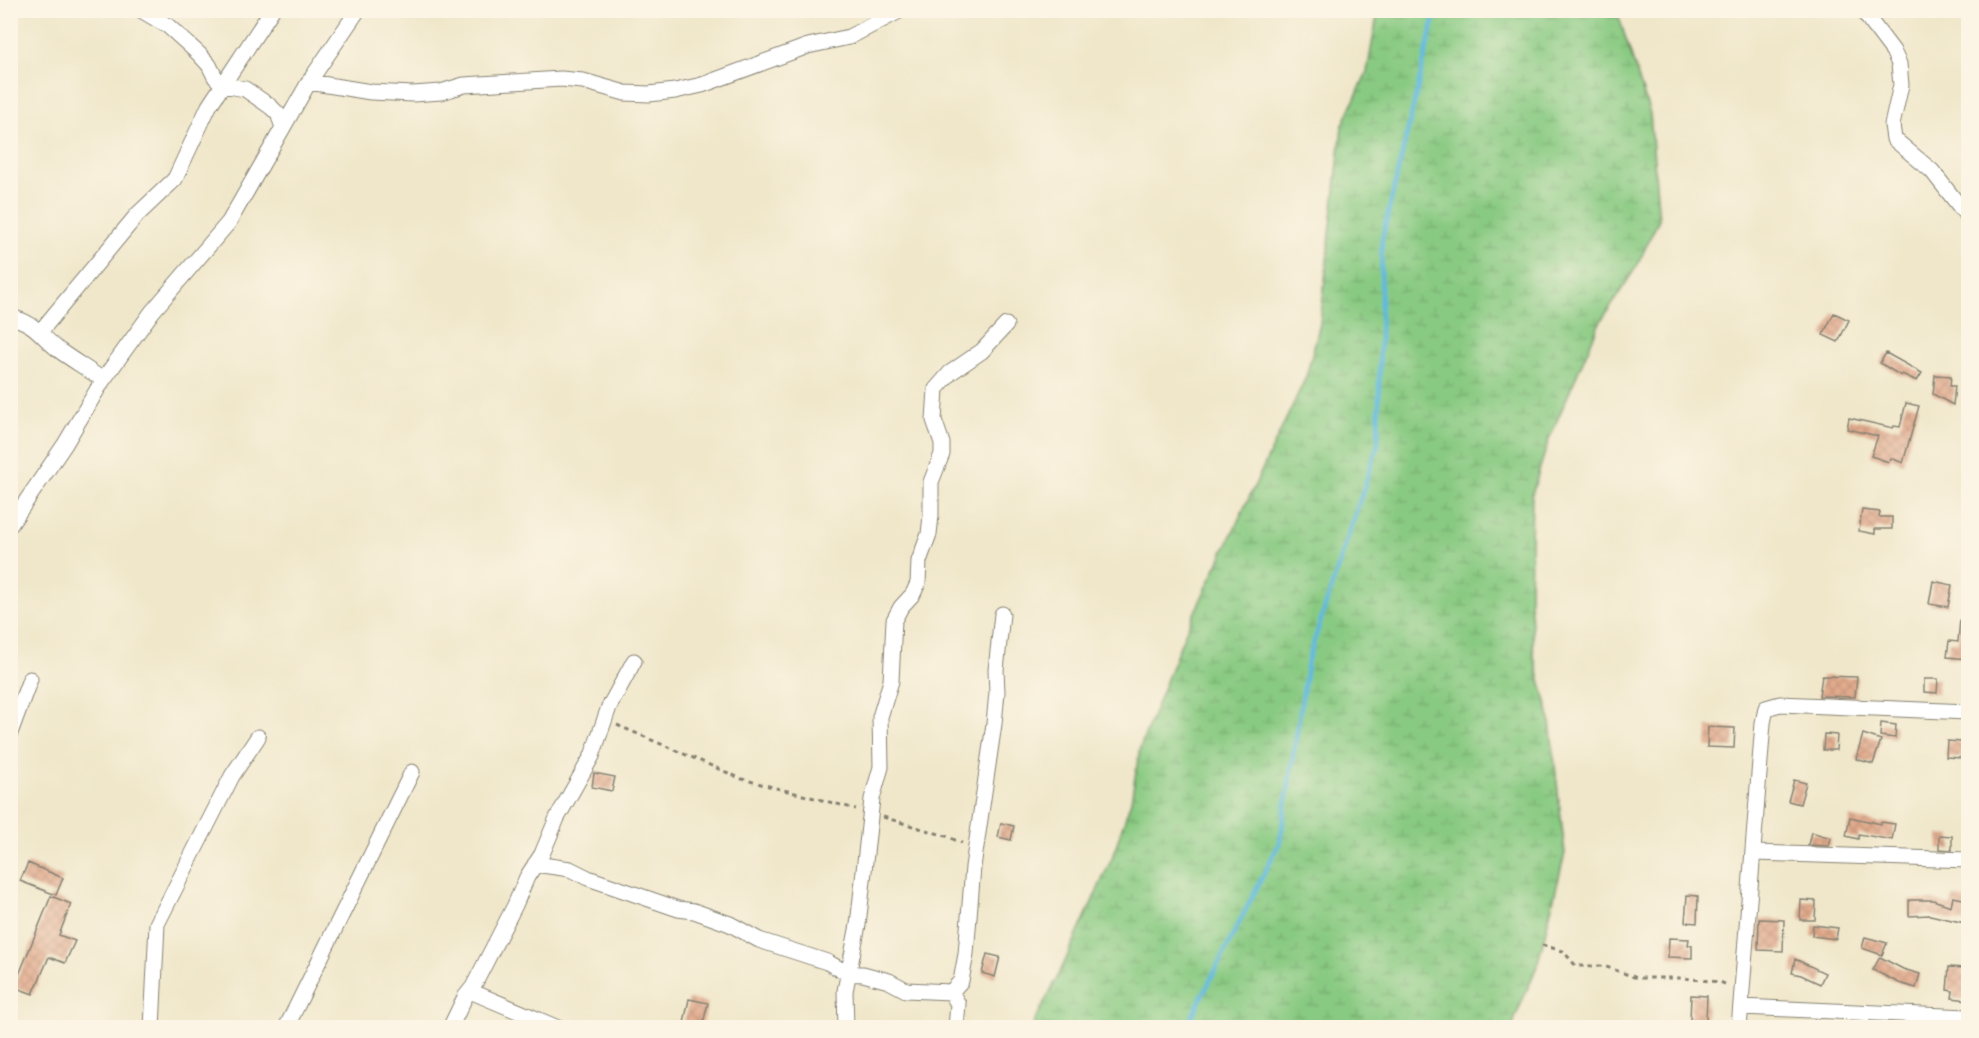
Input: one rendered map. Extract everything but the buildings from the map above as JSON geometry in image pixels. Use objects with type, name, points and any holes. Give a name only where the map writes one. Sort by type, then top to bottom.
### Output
[{"type":"street","points":[[141,10],[168,26],[199,54],[209,65],[215,77],[224,85],[245,89],[271,107],[278,114],[283,127]]},
{"type":"street","points":[[40,332],[137,214],[175,179],[208,106],[272,10]]},
{"type":"street","points":[[12,519],[65,444],[103,380],[153,312],[230,222],[309,82],[358,10]]},
{"type":"street","points":[[309,82],[371,92],[413,94],[441,92],[464,85],[561,79],[584,81],[625,93],[649,94],[675,91],[702,85],[808,46],[849,37],[901,10]]},
{"type":"street","points":[[1862,10],[1893,51],[1899,64],[1902,85],[1892,125],[1894,139],[1932,171],[1968,217]]},
{"type":"street","points":[[10,317],[26,321],[59,350],[103,380]]},
{"type":"street","points":[[846,1028],[844,991],[858,925],[872,799],[881,767],[880,717],[891,681],[894,620],[918,584],[919,561],[929,534],[932,516],[931,482],[942,454],[942,443],[934,420],[933,399],[936,389],[950,373],[982,351],[1006,325]]},
{"type":"street","points":[[951,992],[961,981],[966,954],[976,850],[994,724],[997,692],[996,670],[1002,614]]},
{"type":"street","points":[[450,1028],[515,905],[527,877],[542,854],[557,818],[592,756],[609,707],[634,662]]},
{"type":"street","points":[[10,733],[30,679]]},
{"type":"street","points":[[1739,1028],[1766,708],[1780,704],[1968,712]]},
{"type":"street","points":[[152,1028],[157,924],[232,776],[258,737]]},
{"type":"street","points":[[286,1028],[412,772]]},
{"type":"street","points":[[1754,853],[1968,860]]},
{"type":"street","points":[[535,864],[570,869],[588,878],[678,909],[703,914],[730,924],[759,940],[828,962],[847,973],[863,974],[890,981],[906,990],[951,992]]},
{"type":"street","points":[[470,991],[558,1028]]},
{"type":"street","points":[[951,992],[958,1004],[956,1028]]},
{"type":"street","points":[[1741,999],[1968,1017]]},
{"type":"path","points":[[604,720],[742,779],[871,813],[946,836],[976,850]]},
{"type":"path","points":[[1542,945],[1563,951],[1576,966],[1604,966],[1637,978],[1682,978],[1720,982],[1741,999]]},
{"type":"green space","points":[[1378,11],[1617,11],[1650,114],[1659,219],[1637,266],[1599,324],[1549,439],[1532,494],[1530,599],[1534,657],[1549,713],[1565,853],[1537,966],[1513,1027],[1032,1027],[1062,968],[1112,858],[1131,801],[1140,748],[1185,633],[1306,377],[1320,324],[1342,127],[1367,72]]},
{"type":"waterway","points":[[1186,1028],[1280,842],[1308,660],[1378,444],[1382,239],[1436,10]]}]
